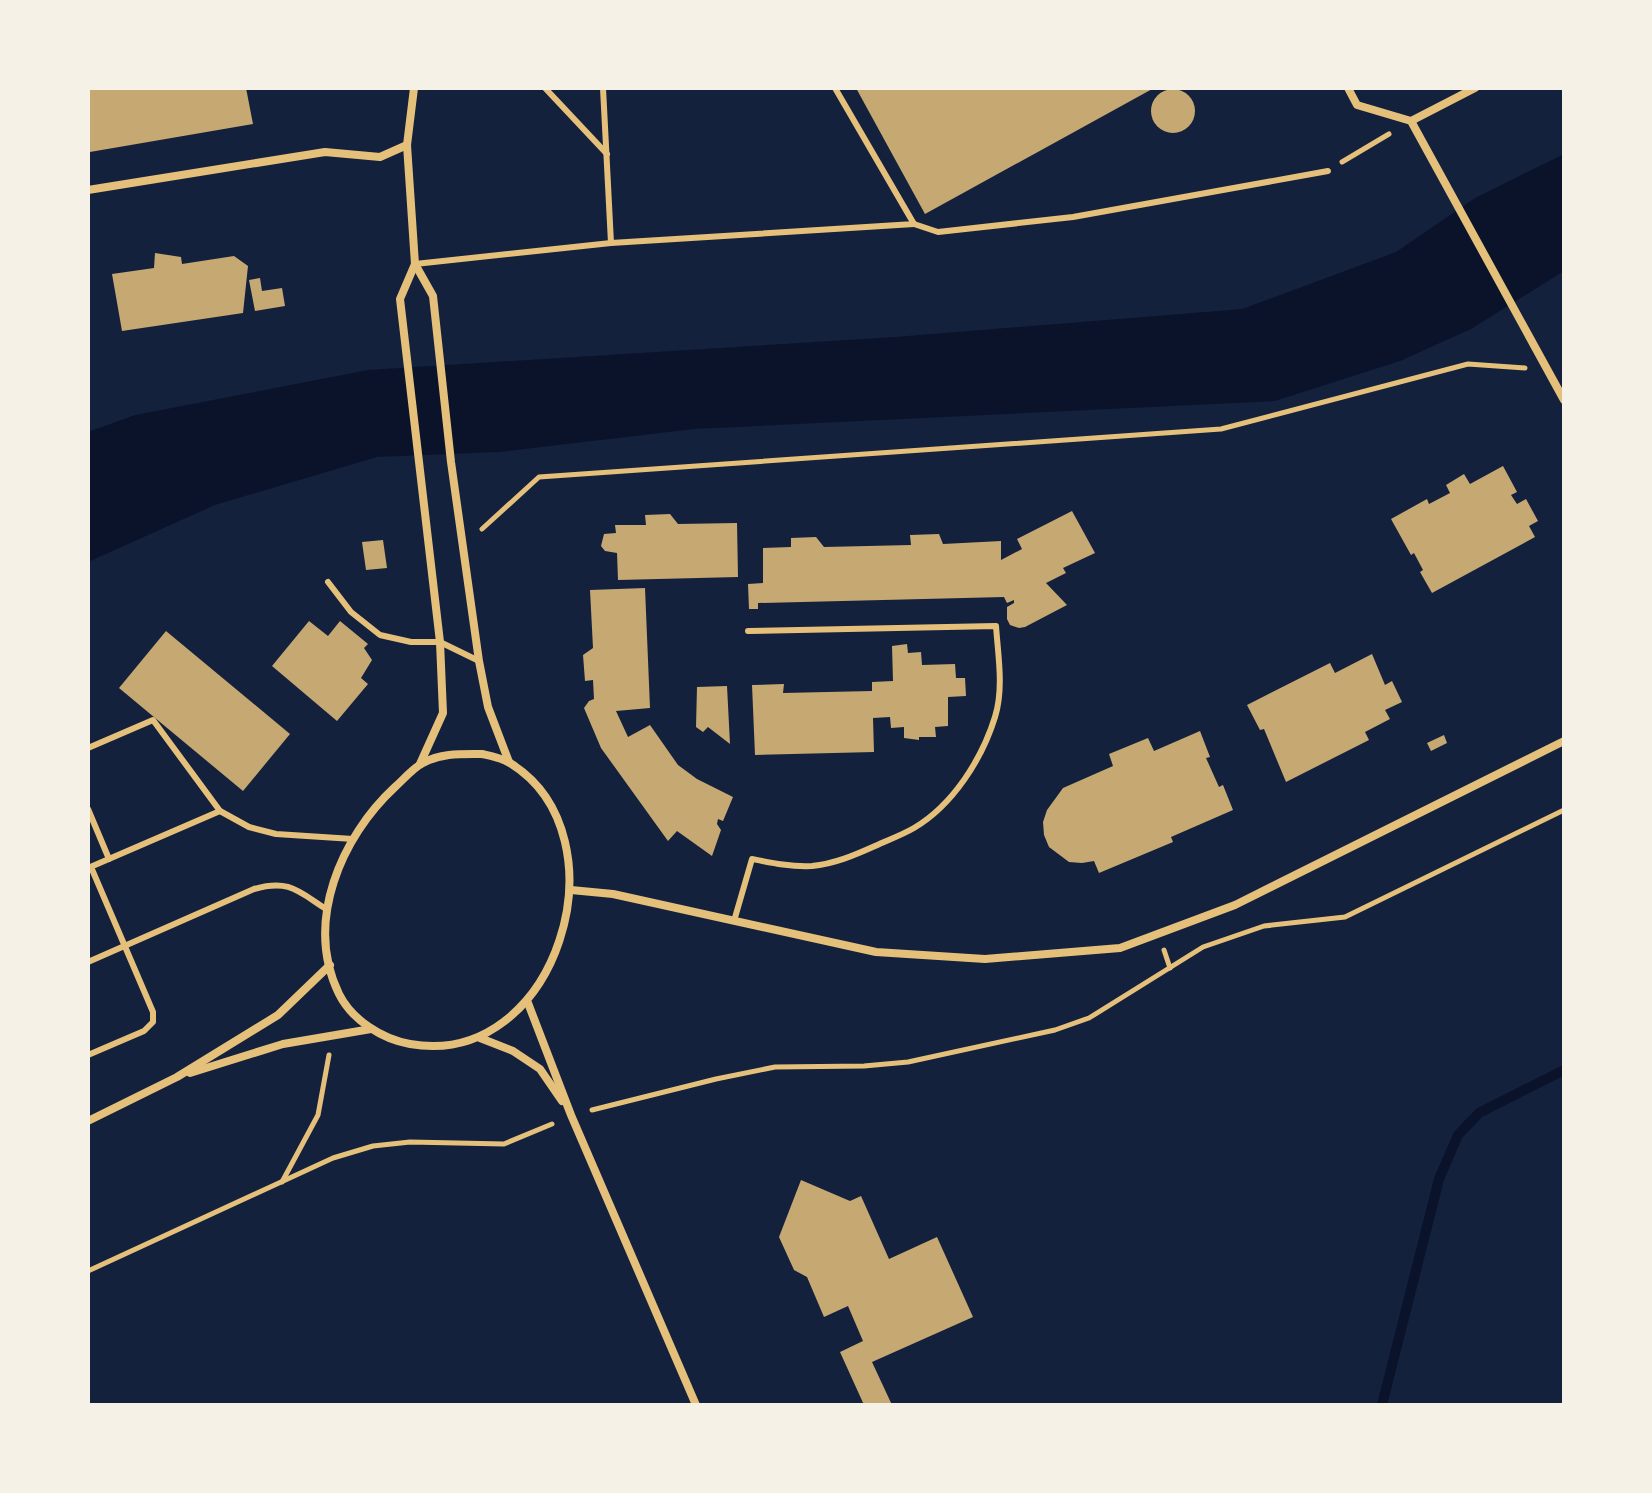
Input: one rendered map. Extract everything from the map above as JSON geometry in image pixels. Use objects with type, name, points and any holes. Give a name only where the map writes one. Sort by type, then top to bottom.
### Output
[{"type":"street","points":[[414,88],[407,145],[415,264],[433,296],[451,462],[479,661],[488,707],[509,762]]},
{"type":"street","points":[[1348,88],[1357,105],[1411,121],[1564,400]]},
{"type":"street","points":[[1411,121],[1475,88]]},
{"type":"street","points":[[88,190],[325,152],[380,157],[407,145]]},
{"type":"street","points":[[415,264],[400,299],[440,642],[443,713],[420,764]]},
{"type":"street","points":[[571,890],[613,894],[876,952],[985,959],[1120,948],[1235,905],[1564,741]]},
{"type":"street","points":[[482,754],[509,762],[539,788],[559,821],[569,852],[571,890],[551,962],[528,1003],[505,1023],[480,1038],[456,1045],[425,1047],[398,1042],[371,1029],[354,1015],[339,994],[330,965],[325,942],[326,909],[346,849],[375,805],[420,764],[442,755],[482,754]]},
{"type":"street","points":[[88,1121],[177,1077],[278,1015],[330,965]]},
{"type":"street","points":[[528,1003],[571,1115],[696,1405]]},
{"type":"street","points":[[177,1077],[283,1044],[371,1029]]},
{"type":"street","points":[[480,1038],[513,1051],[540,1069],[571,1115]]},
{"type":"lane","points":[[545,88],[607,154]]},
{"type":"lane","points":[[603,88],[611,243]]},
{"type":"lane","points":[[835,88],[914,224]]},
{"type":"lane","points":[[415,264],[611,243],[914,224],[938,232],[1073,217],[1328,171]]},
{"type":"lane","points":[[328,582],[351,612],[380,635],[411,642],[440,642],[479,661]]},
{"type":"lane","points":[[734,921],[752,859],[791,866],[816,866],[848,858],[916,827],[945,802],[966,777],[984,744],[996,715],[1000,689],[996,626],[748,631]]},
{"type":"lane","points":[[88,748],[153,720],[220,811],[249,827],[276,834],[353,839]]},
{"type":"lane","points":[[88,809],[109,859]]},
{"type":"lane","points":[[88,1055],[144,1031],[153,1022],[153,1012],[89,867],[220,811]]},
{"type":"lane","points":[[88,962],[254,889],[276,883],[295,889],[326,909]]},
{"type":"path","points":[[1328,171],[1411,121]]},
{"type":"path","points":[[463,547],[539,477],[1221,429],[1468,364],[1548,370]]},
{"type":"path","points":[[88,1271],[333,1158],[373,1146],[410,1142],[504,1144],[571,1115],[716,1079],[775,1067],[908,1062],[1055,1030],[1089,1018],[1203,947],[1264,926],[1345,917],[1564,810]]},
{"type":"path","points":[[281,1183],[318,1115],[329,1064],[331,1034]]},
{"type":"water","points":[[1564,154],[1564,271],[1471,329],[1400,361],[1275,401],[694,429],[499,452],[377,457],[215,505],[88,562],[88,432],[135,415],[368,370],[895,337],[1242,309],[1396,252],[1475,198]]},
{"type":"building","points":[[88,88],[246,88],[253,124],[90,152]]},
{"type":"building","points":[[856,88],[1154,88],[925,214]]},
{"type":"building","points":[[1173,89],[1188,96],[1195,111],[1188,126],[1173,133],[1158,126],[1151,111],[1158,96]]},
{"type":"building","points":[[155,253],[181,257],[182,264],[234,256],[248,266],[243,313],[122,331],[112,274],[154,268]]},
{"type":"building","points":[[260,278],[262,291],[282,288],[285,306],[255,311],[249,280]]},
{"type":"building","points":[[1503,466],[1517,492],[1511,495],[1517,504],[1526,499],[1538,521],[1529,526],[1535,537],[1432,593],[1414,553],[1411,555],[1391,519],[1427,499],[1429,504],[1450,493],[1446,485],[1464,474],[1470,484]]},
{"type":"building","points":[[1072,511],[1095,553],[1063,568],[1066,573],[1046,583],[1067,605],[1025,627],[1010,625],[1007,607],[1014,600],[1007,603],[1004,597],[758,603],[758,609],[749,609],[748,584],[763,583],[763,548],[791,547],[791,538],[816,537],[824,547],[911,545],[910,535],[939,534],[943,544],[1001,541],[1001,560],[1022,549],[1017,539]]},
{"type":"building","points":[[670,514],[678,524],[737,523],[738,577],[618,580],[617,553],[605,551],[601,546],[604,534],[616,533],[615,525],[646,525],[645,515]]},
{"type":"building","points":[[383,540],[387,568],[366,570],[362,542]]},
{"type":"building","points":[[645,588],[650,708],[616,711],[628,737],[650,725],[678,765],[697,779],[733,797],[723,821],[718,819],[721,830],[712,856],[677,831],[668,841],[601,748],[584,708],[594,699],[593,680],[585,681],[583,655],[593,648],[590,590]]},
{"type":"building","points":[[309,621],[328,636],[340,621],[368,644],[364,648],[372,660],[361,678],[368,684],[337,721],[272,666]]},
{"type":"building","points":[[166,631],[290,734],[243,791],[119,688]]},
{"type":"building","points":[[907,644],[908,653],[921,652],[922,665],[955,664],[956,678],[965,678],[966,696],[948,697],[948,726],[935,727],[936,737],[919,737],[919,740],[904,738],[904,727],[891,728],[890,717],[873,718],[874,752],[755,755],[752,685],[784,684],[783,693],[872,691],[872,682],[893,681],[892,646]]},
{"type":"building","points":[[1372,654],[1385,685],[1392,681],[1402,702],[1385,710],[1390,719],[1365,732],[1369,740],[1286,782],[1264,729],[1260,730],[1247,705],[1330,663],[1335,673]]},
{"type":"building","points":[[727,686],[730,744],[708,727],[703,732],[696,727],[697,687]]},
{"type":"building","points":[[1200,731],[1210,757],[1206,758],[1219,787],[1223,785],[1233,810],[1171,837],[1173,842],[1099,873],[1094,861],[1069,862],[1049,847],[1043,822],[1047,810],[1063,788],[1113,766],[1109,754],[1148,738],[1154,751]]},
{"type":"building","points":[[1444,735],[1447,743],[1431,751],[1427,743]]},
{"type":"building","points":[[801,1180],[850,1201],[861,1196],[889,1259],[937,1237],[973,1317],[872,1362],[892,1405],[864,1405],[840,1352],[863,1341],[848,1306],[824,1317],[807,1277],[794,1270],[779,1237]]},
{"type":"waterway","points":[[1382,1405],[1439,1179],[1458,1135],[1479,1113],[1564,1070]]}]
